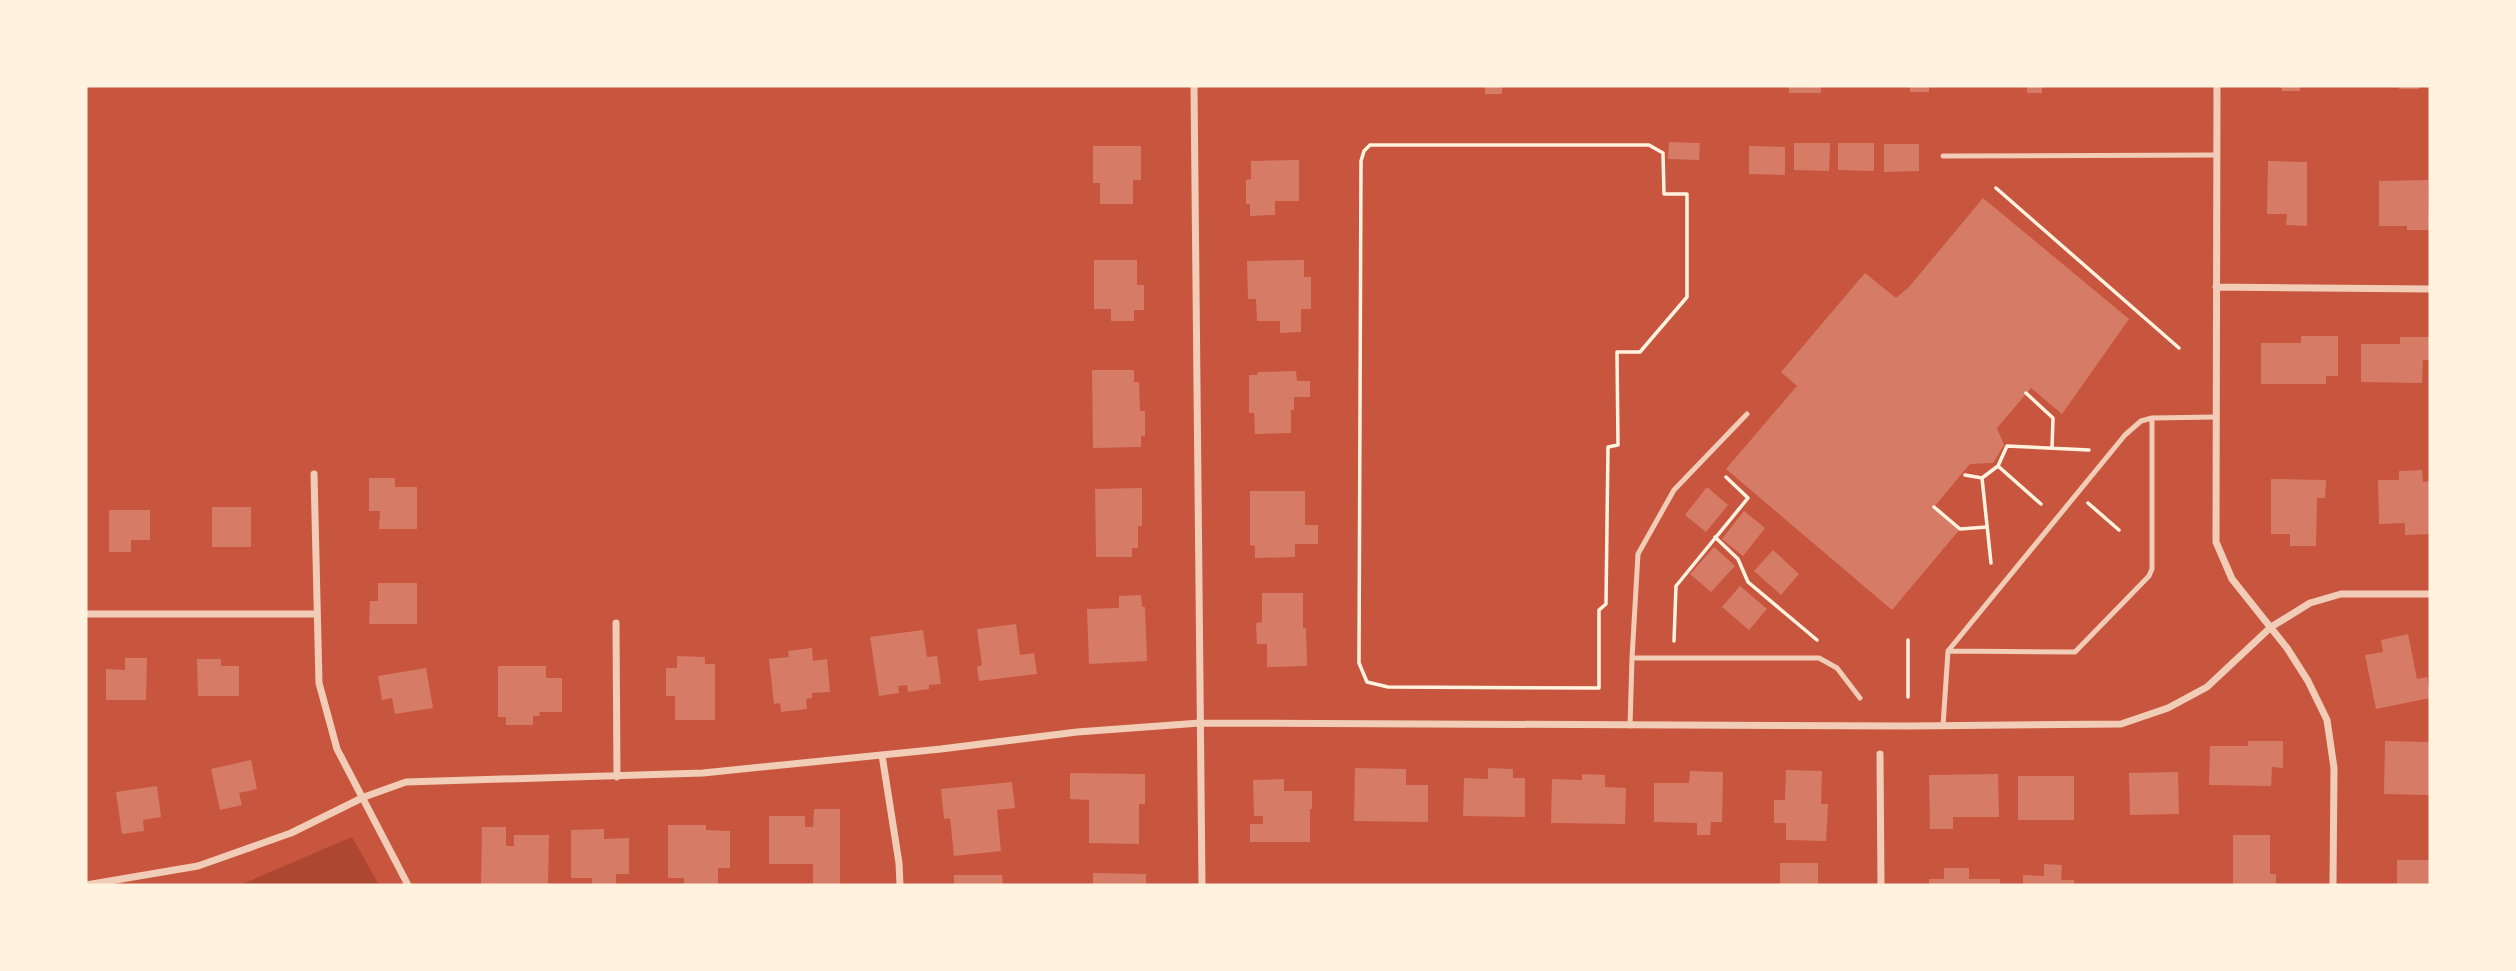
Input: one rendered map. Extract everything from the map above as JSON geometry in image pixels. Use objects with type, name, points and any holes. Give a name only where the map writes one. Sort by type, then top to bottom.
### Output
[{"type":"street","points":[[1194,86],[1202,885]]},
{"type":"street","points":[[2217,86],[2216,542],[2232,579],[2271,626],[2308,681],[2327,720],[2334,768],[2333,885]]},
{"type":"street","points":[[2216,287],[2430,289]]},
{"type":"street","points":[[314,474],[319,683],[337,749],[408,885]]},
{"type":"street","points":[[86,885],[198,866],[291,833],[364,797],[406,782],[703,773],[1077,732],[1200,723],[1630,726],[2121,724],[2168,708],[2207,687],[2271,626],[2310,603],[2341,594],[2430,594]]},
{"type":"street","points":[[86,614],[317,614]]},
{"type":"street","points":[[616,623],[617,777]]},
{"type":"street","points":[[1880,754],[1881,885]]},
{"type":"street","points":[[882,755],[900,885]]},
{"type":"lane","points":[[1943,156],[2216,155]]},
{"type":"lane","points":[[1630,726],[1638,554],[1674,490],[1747,414]]},
{"type":"lane","points":[[1943,726],[1948,650],[2125,435],[2141,421],[2152,418],[2216,417]]},
{"type":"lane","points":[[1948,650],[2075,652],[2149,576],[2152,569],[2152,418]]},
{"type":"lane","points":[[1632,658],[1819,658],[1838,668],[1860,698]]},
{"type":"path","points":[[1370,145],[1649,145],[1663,153],[1664,194],[1687,194],[1687,297],[1640,352],[1617,352],[1618,445],[1608,447],[1606,604],[1599,610],[1599,688],[1388,687],[1367,682],[1359,663],[1361,161],[1364,151],[1370,145]]},
{"type":"path","points":[[1996,188],[2179,348]]},
{"type":"path","points":[[2026,393],[2053,418],[2052,448]]},
{"type":"path","points":[[1965,475],[1982,478],[1998,466],[2007,446],[2088,450]]},
{"type":"path","points":[[1998,466],[2041,504]]},
{"type":"path","points":[[1674,641],[1676,586],[1748,498],[1726,477]]},
{"type":"path","points":[[1982,478],[1991,563]]},
{"type":"path","points":[[2088,503],[2119,530]]},
{"type":"path","points":[[1934,507],[1960,529],[1987,527]]},
{"type":"path","points":[[1715,537],[1738,559],[1748,582],[1817,640]]},
{"type":"path","points":[[1908,640],[1908,697]]},
{"type":"shaded area","points":[[352,837],[379,885],[240,885]]},
{"type":"building","points":[[1485,86],[1502,86],[1502,94],[1485,94]]},
{"type":"building","points":[[1789,86],[1821,86],[1821,93],[1789,93]]},
{"type":"building","points":[[1910,86],[1929,86],[1929,92],[1910,92]]},
{"type":"building","points":[[2027,86],[2042,86],[2042,93],[2027,93]]},
{"type":"building","points":[[2281,86],[2300,86],[2300,91],[2282,91]]},
{"type":"building","points":[[2399,86],[2419,86],[2419,89],[2399,89]]},
{"type":"building","points":[[1669,142],[1700,143],[1699,160],[1668,159]]},
{"type":"building","points":[[1794,143],[1830,143],[1829,171],[1794,170]]},
{"type":"building","points":[[1838,143],[1874,143],[1874,171],[1838,170]]},
{"type":"building","points":[[1884,144],[1919,144],[1919,171],[1884,172]]},
{"type":"building","points":[[1093,146],[1141,146],[1141,180],[1133,180],[1133,204],[1100,204],[1100,183],[1093,183]]},
{"type":"building","points":[[1749,146],[1785,147],[1785,175],[1749,174]]},
{"type":"building","points":[[1299,160],[1299,201],[1275,201],[1275,215],[1250,216],[1250,204],[1246,204],[1246,180],[1251,179],[1251,161]]},
{"type":"building","points":[[2268,161],[2307,162],[2307,226],[2286,225],[2287,214],[2267,214]]},
{"type":"building","points":[[2428,180],[2429,230],[2407,230],[2407,226],[2379,226],[2379,181]]},
{"type":"building","points":[[1983,198],[2129,319],[2062,414],[2031,388],[1997,428],[2004,445],[1993,463],[1970,464],[1934,507],[1960,529],[1892,610],[1726,469],[1797,386],[1781,372],[1865,273],[1896,298],[1909,287]]},
{"type":"building","points":[[1094,260],[1137,260],[1137,285],[1144,285],[1144,310],[1134,310],[1134,321],[1111,321],[1111,309],[1094,309]]},
{"type":"building","points":[[1304,260],[1304,277],[1311,277],[1311,309],[1301,309],[1301,332],[1280,333],[1280,321],[1257,321],[1256,299],[1248,299],[1247,261]]},
{"type":"building","points":[[2301,336],[2338,336],[2338,376],[2326,376],[2326,384],[2261,384],[2261,343],[2301,343]]},
{"type":"building","points":[[2400,337],[2430,337],[2430,360],[2423,360],[2422,383],[2361,382],[2361,344],[2400,344]]},
{"type":"building","points":[[1092,370],[1134,370],[1134,382],[1139,382],[1140,411],[1145,411],[1145,436],[1141,436],[1141,447],[1093,448]]},
{"type":"building","points":[[1296,371],[1297,381],[1310,381],[1310,397],[1294,397],[1291,433],[1255,434],[1254,413],[1249,413],[1249,375],[1257,375],[1258,372]]},
{"type":"building","points":[[2422,470],[2423,482],[2430,481],[2430,534],[2405,535],[2405,523],[2379,524],[2378,480],[2399,480],[2399,471]]},
{"type":"building","points":[[369,478],[395,478],[395,487],[417,487],[417,529],[379,529],[380,511],[369,511]]},
{"type":"building","points":[[2271,479],[2326,480],[2325,498],[2317,498],[2316,546],[2290,546],[2290,534],[2271,534]]},
{"type":"building","points":[[1707,487],[1728,505],[1706,532],[1685,515]]},
{"type":"building","points":[[1142,488],[1142,526],[1138,526],[1138,548],[1132,548],[1132,557],[1096,557],[1095,489]]},
{"type":"building","points":[[1250,491],[1305,491],[1305,525],[1318,525],[1318,544],[1295,544],[1295,557],[1255,558],[1255,546],[1250,545]]},
{"type":"building","points":[[212,507],[251,507],[251,547],[212,547]]},
{"type":"building","points":[[109,510],[150,510],[150,540],[131,540],[131,552],[109,552]]},
{"type":"building","points":[[1744,511],[1765,528],[1743,556],[1722,539]]},
{"type":"building","points":[[1714,547],[1735,566],[1711,592],[1690,574]]},
{"type":"building","points":[[1773,550],[1799,574],[1781,595],[1754,571]]},
{"type":"building","points":[[378,583],[417,583],[417,624],[369,624],[370,601],[378,601]]},
{"type":"building","points":[[1740,586],[1767,609],[1749,630],[1722,607]]},
{"type":"building","points":[[1262,593],[1303,593],[1307,666],[1267,667],[1267,644],[1257,644],[1256,623],[1262,622]]},
{"type":"building","points":[[1141,595],[1142,607],[1145,607],[1147,661],[1089,664],[1087,609],[1119,608],[1119,596]]},
{"type":"building","points":[[1016,624],[1020,655],[1034,653],[1037,674],[979,681],[977,667],[982,665],[977,629]]},
{"type":"building","points":[[923,630],[927,657],[937,656],[941,684],[908,692],[907,685],[898,686],[899,693],[879,696],[870,637]]},
{"type":"building","points":[[2408,634],[2417,679],[2427,677],[2430,698],[2376,709],[2365,655],[2383,652],[2381,640]]},
{"type":"building","points":[[812,648],[813,661],[827,659],[830,692],[812,693],[812,698],[806,699],[807,709],[781,712],[780,703],[774,704],[769,659],[789,657],[788,651]]},
{"type":"building","points":[[677,656],[705,657],[705,664],[715,664],[715,720],[675,720],[675,696],[666,696],[666,668],[677,668]]},
{"type":"building","points":[[125,658],[147,658],[146,700],[106,700],[106,669],[125,670]]},
{"type":"building","points":[[197,659],[221,659],[221,666],[239,666],[239,696],[198,696]]},
{"type":"building","points":[[498,666],[546,666],[546,678],[562,678],[562,712],[539,712],[540,716],[533,716],[533,725],[506,725],[506,717],[498,717]]},
{"type":"building","points":[[426,668],[433,708],[395,714],[392,698],[382,700],[378,676]]},
{"type":"building","points":[[2248,741],[2283,741],[2283,768],[2272,767],[2271,786],[2209,785],[2210,746],[2248,746]]},
{"type":"building","points":[[2385,741],[2430,742],[2429,795],[2384,794]]},
{"type":"building","points":[[251,760],[257,789],[239,793],[242,805],[220,810],[211,769]]},
{"type":"building","points":[[1355,768],[1406,769],[1406,785],[1428,785],[1428,822],[1354,821]]},
{"type":"building","points":[[1488,768],[1513,769],[1513,778],[1525,778],[1525,817],[1463,816],[1464,778],[1488,779]]},
{"type":"building","points":[[1786,770],[1822,771],[1821,804],[1828,804],[1826,841],[1786,840],[1786,823],[1774,823],[1774,800],[1785,800]]},
{"type":"building","points":[[1690,771],[1723,772],[1722,822],[1711,822],[1710,835],[1697,835],[1697,823],[1654,822],[1654,783],[1689,783]]},
{"type":"building","points":[[2178,772],[2179,814],[2130,815],[2129,773]]},
{"type":"building","points":[[1070,773],[1145,774],[1145,804],[1139,804],[1139,844],[1089,843],[1089,800],[1070,799]]},
{"type":"building","points":[[1582,774],[1605,775],[1605,787],[1626,788],[1625,824],[1551,823],[1552,779],[1582,780]]},
{"type":"building","points":[[1998,774],[1999,817],[1953,817],[1953,829],[1930,829],[1929,775]]},
{"type":"building","points":[[2018,776],[2074,776],[2074,820],[2018,820]]},
{"type":"building","points":[[1284,779],[1284,791],[1312,791],[1310,842],[1250,842],[1250,824],[1263,824],[1263,816],[1254,816],[1253,780]]},
{"type":"building","points":[[1012,782],[1015,808],[997,810],[1001,851],[954,856],[950,818],[944,819],[941,789]]},
{"type":"building","points":[[157,786],[161,817],[143,820],[144,831],[122,834],[116,792]]},
{"type":"building","points":[[814,809],[840,809],[840,885],[813,885],[813,864],[769,864],[769,816],[805,816],[805,827],[813,827]]},
{"type":"building","points":[[668,825],[706,825],[706,830],[730,831],[730,868],[718,868],[718,884],[684,884],[684,878],[668,878]]},
{"type":"building","points":[[482,827],[506,827],[506,846],[514,846],[514,835],[549,835],[548,885],[481,885]]},
{"type":"building","points":[[604,829],[604,839],[629,838],[629,874],[616,874],[616,884],[592,884],[592,878],[571,878],[571,830]]},
{"type":"building","points":[[2233,835],[2270,835],[2270,874],[2276,874],[2276,885],[2233,885]]},
{"type":"building","points":[[2397,860],[2430,860],[2430,885],[2397,885]]},
{"type":"building","points":[[1780,863],[1818,863],[1818,885],[1780,885]]},
{"type":"building","points":[[2044,864],[2062,865],[2061,880],[2074,880],[2074,885],[2023,885],[2023,875],[2044,876]]},
{"type":"building","points":[[1944,868],[1969,868],[1969,879],[2000,879],[2000,885],[1929,885],[1929,879],[1944,879]]},
{"type":"building","points":[[1093,873],[1146,874],[1146,885],[1093,885]]},
{"type":"building","points":[[954,875],[1002,875],[1003,885],[954,885]]}]
